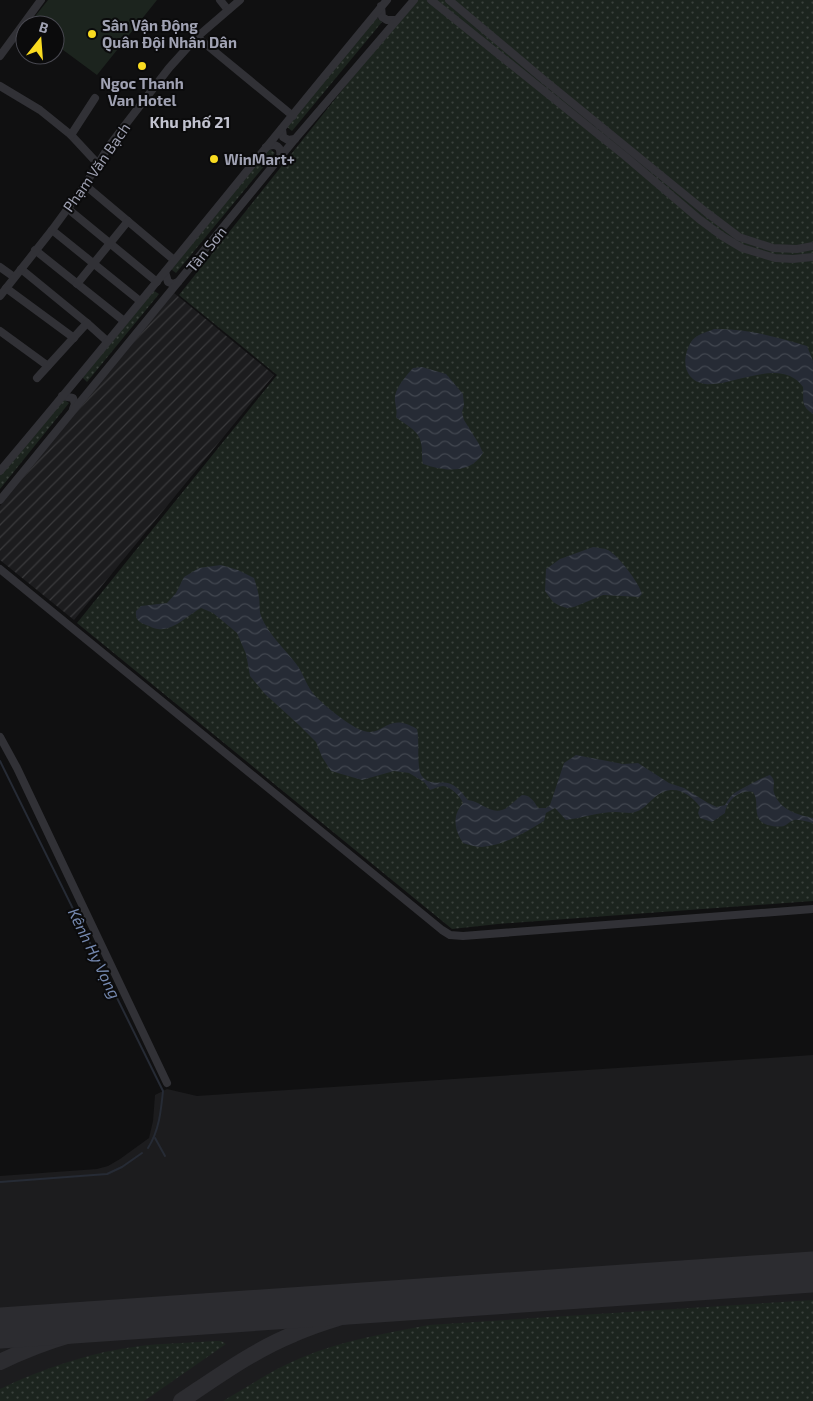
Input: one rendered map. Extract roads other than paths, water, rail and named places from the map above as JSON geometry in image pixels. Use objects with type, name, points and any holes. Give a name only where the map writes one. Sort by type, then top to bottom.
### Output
[{"type":"street","points":[[0,56],[41,0]]},
{"type":"street","points":[[220,0],[228,10]]},
{"type":"street","name":"Phạm Văn Bạch","points":[[0,296],[52,230],[144,99],[169,68],[197,37],[240,0]]},
{"type":"street","name":"Tân Sơn","points":[[0,500],[280,157],[414,0]]},
{"type":"street","points":[[431,0],[592,118],[739,237],[773,248],[797,249],[813,246]]},
{"type":"street","points":[[448,0],[462,10],[587,125],[699,220],[730,242],[752,252],[775,258],[792,259],[813,256]]},
{"type":"street","points":[[384,3],[382,17],[387,20],[396,20]]},
{"type":"street","name":"Tân Sơn","points":[[0,471],[282,130],[384,3]]},
{"type":"street","points":[[455,18],[462,10]]},
{"type":"street","points":[[197,37],[293,116]]},
{"type":"street","points":[[0,86],[40,110],[71,135],[98,164]]},
{"type":"street","points":[[71,135],[95,98]]},
{"type":"street","points":[[587,125],[592,118]]},
{"type":"street","points":[[282,130],[283,137],[288,140],[295,139]]},
{"type":"street","points":[[266,147],[274,144],[278,146],[281,152],[280,157]]},
{"type":"street","points":[[625,156],[631,150]]},
{"type":"street","points":[[85,185],[174,260]]},
{"type":"street","points":[[67,208],[157,282]]},
{"type":"street","points":[[699,220],[706,212]]},
{"type":"street","points":[[77,284],[128,221]]},
{"type":"street","points":[[52,230],[140,301]]},
{"type":"street","points":[[752,252],[755,242]]},
{"type":"street","points":[[35,250],[124,321]]},
{"type":"street","points":[[0,267],[14,277]]},
{"type":"street","points":[[21,269],[88,323],[107,341]]},
{"type":"street","points":[[165,272],[168,282],[173,284],[178,282]]},
{"type":"street","points":[[6,288],[74,338]]},
{"type":"street","points":[[150,290],[161,290],[164,294],[164,300]]},
{"type":"street","points":[[37,378],[88,323]]},
{"type":"street","points":[[0,331],[48,366]]},
{"type":"street","points":[[78,378],[78,387],[85,391],[90,390]]},
{"type":"street","points":[[62,396],[73,398],[75,404],[72,411]]},
{"type":"street","points":[[0,569],[450,935],[463,936],[813,909]]},
{"type":"street","points":[[0,737],[17,768],[167,1083]]},
{"type":"water","points":[[714,329],[773,336],[807,346],[813,361],[813,414],[804,405],[803,387],[794,378],[782,374],[757,375],[717,384],[705,384],[692,378],[688,374],[685,362],[688,348],[695,337]]},
{"type":"water","points":[[422,367],[446,374],[463,394],[464,405],[462,412],[464,420],[483,453],[471,465],[464,468],[447,469],[423,464],[420,438],[411,428],[396,417],[395,396],[402,381],[413,368]]},
{"type":"water","points":[[593,547],[608,550],[618,558],[633,577],[642,594],[639,597],[603,595],[567,608],[553,602],[545,591],[546,569],[560,559]]},
{"type":"water","points":[[221,565],[238,570],[254,578],[259,597],[260,614],[264,623],[297,665],[310,689],[321,702],[344,720],[364,731],[376,731],[392,723],[407,724],[417,729],[419,767],[422,776],[428,781],[454,785],[468,800],[498,811],[505,809],[522,795],[525,795],[532,799],[538,808],[546,808],[550,805],[564,763],[576,755],[623,764],[638,763],[669,783],[684,788],[717,807],[725,805],[732,795],[770,775],[774,781],[774,793],[781,804],[790,811],[813,818],[813,823],[794,820],[778,827],[763,823],[757,813],[756,798],[753,792],[743,792],[735,796],[728,804],[725,813],[712,822],[700,818],[698,813],[700,807],[695,801],[685,793],[673,790],[660,793],[643,808],[633,813],[603,813],[566,820],[555,808],[546,813],[544,821],[506,841],[482,847],[463,843],[456,828],[456,818],[457,812],[463,803],[449,788],[441,786],[430,790],[424,782],[409,773],[394,771],[362,780],[331,771],[322,757],[316,742],[265,694],[250,676],[246,654],[237,633],[213,613],[201,608],[170,628],[164,629],[154,628],[141,623],[137,619],[136,611],[141,606],[167,603],[176,593],[184,577],[199,568]]},
{"type":"waterway","name":"Kênh Hy Vọng","points":[[0,761],[163,1091],[157,1128],[148,1148]]},
{"type":"waterway","points":[[155,1138],[165,1156]]},
{"type":"waterway","name":"Kênh Hy Vọng","points":[[0,1182],[107,1174],[122,1167],[142,1153]]},
{"type":"place","name":"Sân Vận Động Quân Đội Nhân Dân","points":[[92,34]]},
{"type":"place","name":"Ngoc Thanh Van Hotel","points":[[142,66]]},
{"type":"place","name":"WinMart+","points":[[214,159]]},
{"type":"district","name":"Khu phố 21","points":[[190,121]]}]
